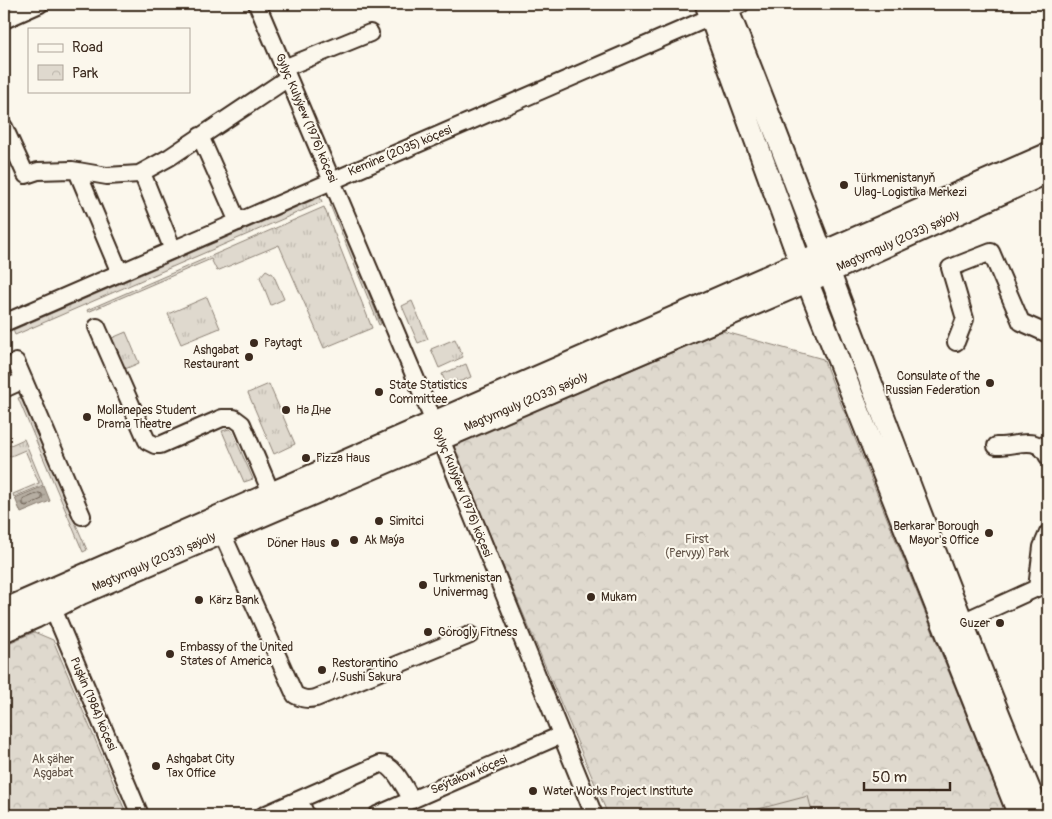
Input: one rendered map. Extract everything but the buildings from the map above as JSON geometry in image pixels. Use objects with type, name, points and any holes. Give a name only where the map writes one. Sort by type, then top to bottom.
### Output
[{"type":"main road","points":[[722,7],[829,272],[887,430],[1033,810]]},
{"type":"main road","points":[[722,7],[804,271],[1033,810]]},
{"type":"main road","name":"Magtymguly (2033) şaýoly","points":[[4,631],[49,600],[272,495],[437,430],[804,271],[821,252],[1048,154]]},
{"type":"main road","name":"Magtymguly (2033) şaýoly","points":[[804,271],[829,272],[1048,172]]},
{"type":"main road","name":"Magtymguly (2033) şaýoly","points":[[4,610],[82,593],[222,533],[437,430]]},
{"type":"street","points":[[4,20],[40,4]]},
{"type":"street","name":"Gylyç Kulyýew (1976) köçesi","points":[[257,4],[333,180],[437,430],[594,815]]},
{"type":"street","name":"Kemine (2035) köçesi","points":[[4,323],[238,222],[722,7]]},
{"type":"street","points":[[4,127],[26,175],[38,171],[77,171],[107,176],[142,173],[200,136],[286,73],[370,33]]},
{"type":"street","points":[[200,136],[238,222]]},
{"type":"street","points":[[77,171],[120,273]]},
{"type":"street","points":[[142,173],[173,250]]},
{"type":"street","points":[[956,342],[966,319],[950,268],[991,252],[1021,322],[1048,334]]},
{"type":"street","points":[[97,327],[147,441],[154,445],[160,445],[222,418],[234,418],[242,424],[272,495]]},
{"type":"street","points":[[11,359],[24,380],[82,516]]},
{"type":"street","points":[[4,389],[24,380]]},
{"type":"street","points":[[996,446],[1009,447],[1028,441],[1044,449],[1048,457]]},
{"type":"street","points":[[222,533],[295,695],[301,698],[308,700],[316,698],[470,635]]},
{"type":"street","points":[[962,622],[1037,588],[1042,547],[1048,533]]},
{"type":"street","name":"Puşkin (1984) köçesi","points":[[49,600],[140,815]]},
{"type":"street","name":"Seýtakow köçesi","points":[[377,815],[561,735]]},
{"type":"street","points":[[264,815],[385,764],[391,768],[412,800]]},
{"type":"street","points":[[299,800],[306,815]]},
{"type":"green space","points":[[320,197],[322,202],[15,335],[13,330]]},
{"type":"green space","points":[[333,204],[381,324],[379,325],[330,205]]},
{"type":"green space","points":[[324,207],[372,328],[324,348],[279,245],[217,271],[211,259],[88,312],[87,310]]},
{"type":"green space","points":[[266,270],[273,274],[284,299],[271,305],[260,277]]},
{"type":"green space","points":[[207,297],[220,328],[181,344],[168,314]]},
{"type":"green space","points":[[412,301],[428,339],[418,343],[402,306]]},
{"type":"green space","name":"First (Pervyy) Park","points":[[722,331],[823,359],[1004,809],[994,815],[608,815],[453,447]]},
{"type":"green space","points":[[126,332],[139,363],[125,369],[112,338]]},
{"type":"green space","points":[[455,339],[463,357],[439,368],[431,349]]},
{"type":"green space","points":[[466,364],[471,377],[447,387],[442,374]]},
{"type":"green space","points":[[269,384],[295,444],[274,454],[248,393]]},
{"type":"green space","points":[[21,397],[87,550],[83,552],[18,398]]},
{"type":"green space","points":[[229,429],[232,431],[253,479],[244,482],[222,431]]},
{"type":"green space","points":[[24,439],[43,485],[14,497],[13,494],[39,483],[25,450],[4,459],[4,448]]},
{"type":"green space","name":"Ak şäher Aşgabat","points":[[34,632],[53,640],[127,815],[4,815],[4,645]]},
{"type":"green space","points":[[808,796],[813,815],[736,815]]},
{"type":"water","points":[[44,486],[50,501],[21,513],[15,498]]},
{"type":"place","name":"Türkmenistanyň Ulag-Logistika Merkezi","points":[[844,185]]},
{"type":"place","name":"Paytagt","points":[[254,343]]},
{"type":"place","name":"Ashgabat Restaurant","points":[[249,357]]},
{"type":"place","name":"Consulate of the Russian Federation","points":[[990,383]]},
{"type":"place","name":"State Statistics Committee","points":[[379,392]]},
{"type":"place","name":"На Дне","points":[[286,410]]},
{"type":"place","name":"Mollanepes Student Drama Theatre","points":[[87,417]]},
{"type":"place","name":"Pizza Haus","points":[[306,458]]},
{"type":"place","name":"Simitci","points":[[379,521]]},
{"type":"place","name":"Berkarar Borough Mayor's Office","points":[[989,533]]},
{"type":"place","name":"Ak Maýa","points":[[354,540]]},
{"type":"place","name":"Döner Haus","points":[[335,543]]},
{"type":"place","name":"Turkmenistan Univermag","points":[[423,585]]},
{"type":"place","name":"Mukam","points":[[591,597]]},
{"type":"place","name":"Kärz Bank","points":[[199,600]]},
{"type":"place","name":"Guzer","points":[[1000,623]]},
{"type":"place","name":"Görogly Fitness","points":[[428,632]]},
{"type":"place","name":"Embassy of the United States of America","points":[[170,654]]},
{"type":"place","name":"Restorantino / Sushi Sakura","points":[[322,670]]},
{"type":"place","name":"Ashgabat City Tax Office","points":[[156,766]]},
{"type":"place","name":"Water Works Project Institute","points":[[533,791]]}]
